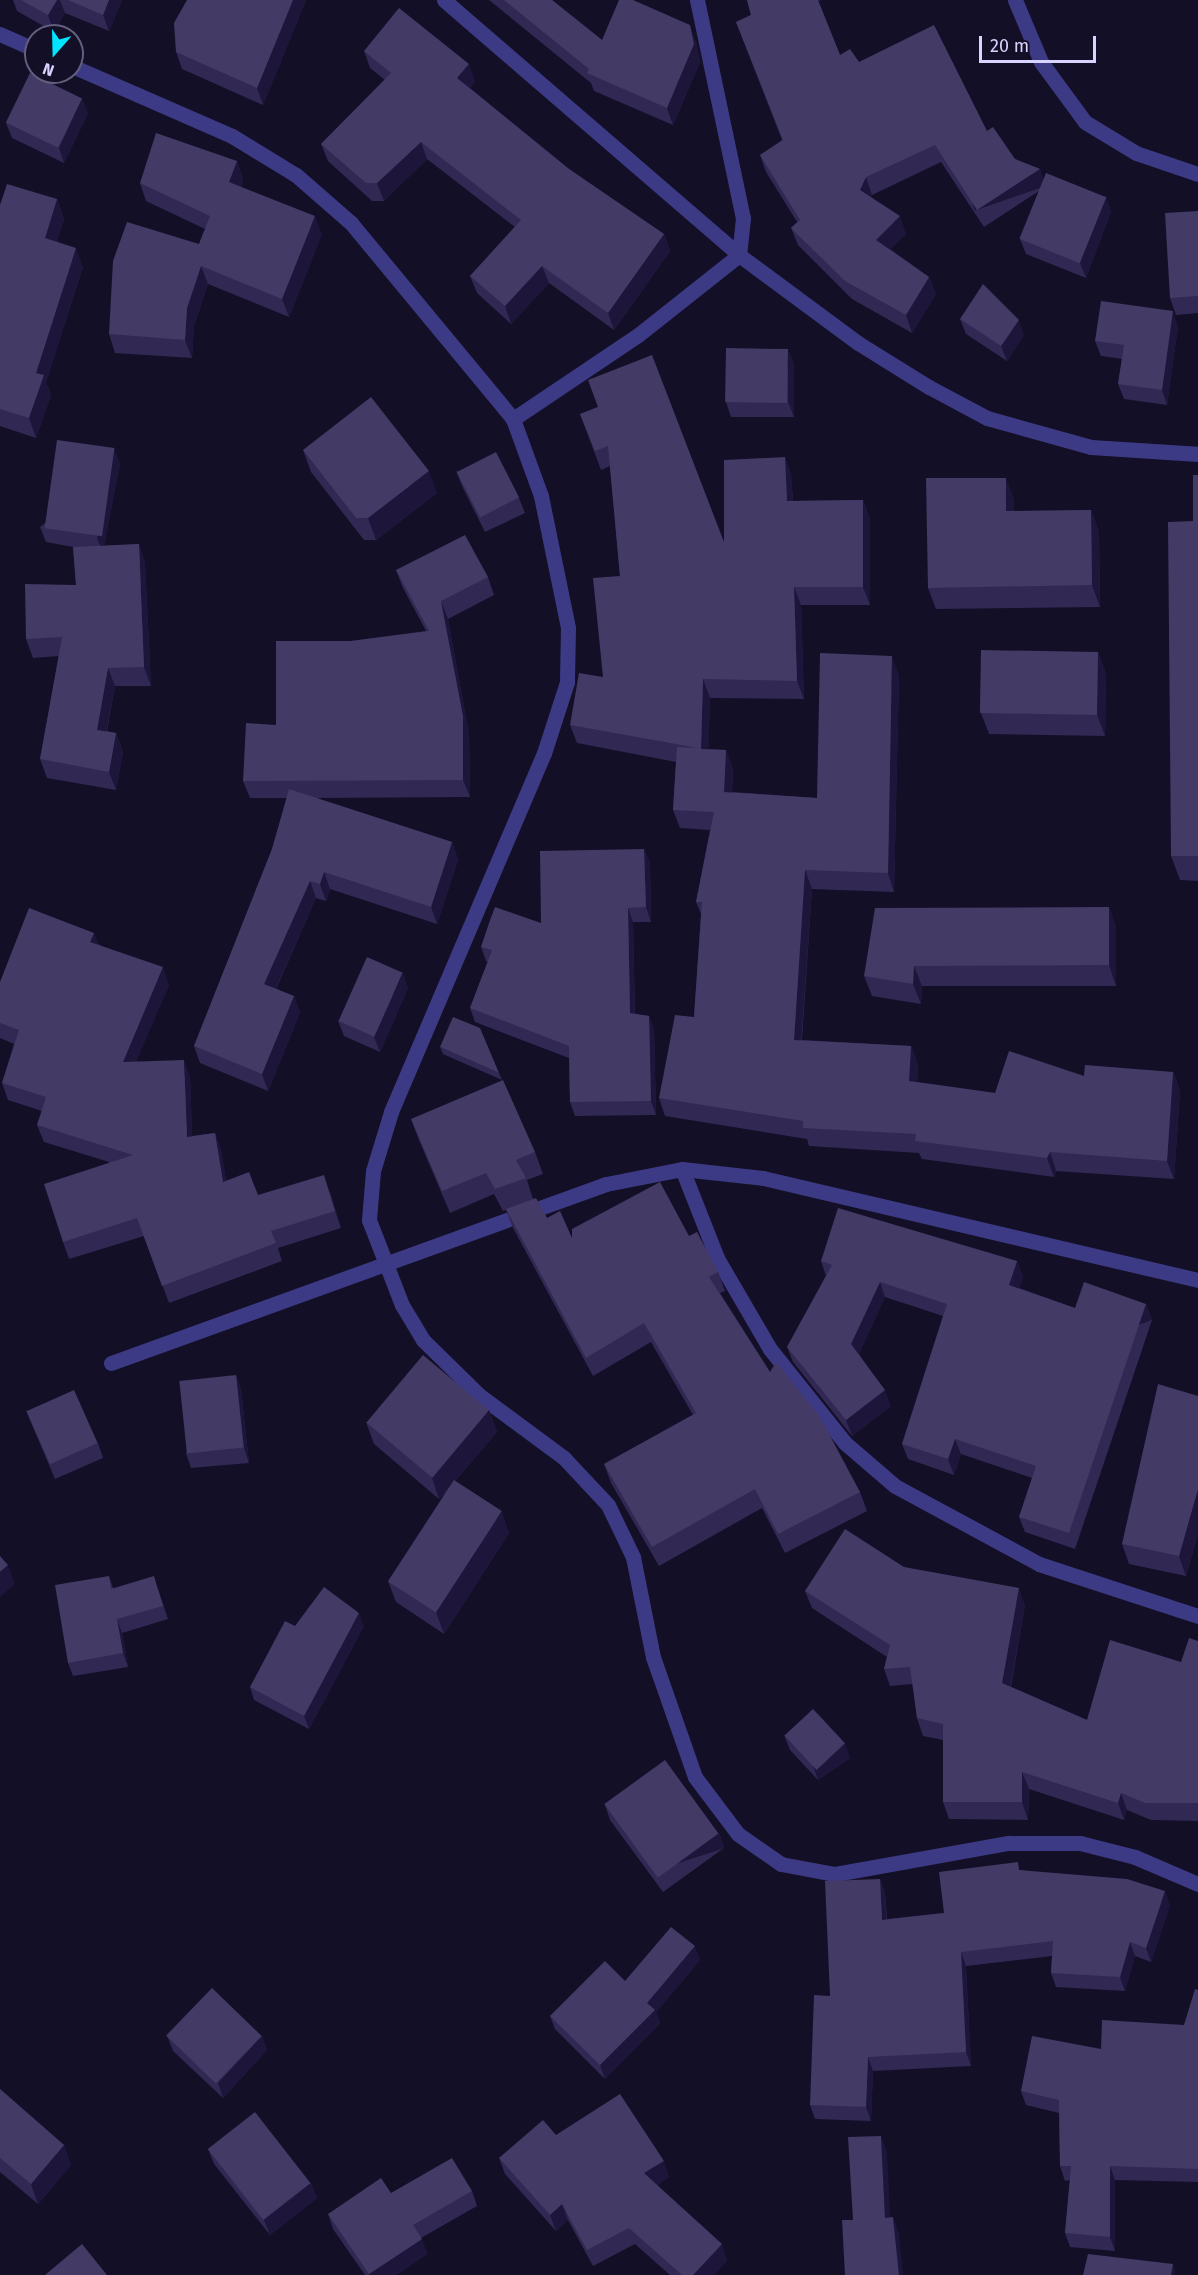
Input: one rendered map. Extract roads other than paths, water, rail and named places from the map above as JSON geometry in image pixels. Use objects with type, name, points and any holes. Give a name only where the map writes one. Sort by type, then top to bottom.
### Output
[{"type":"street","points":[[444,0],[739,255],[858,343],[987,418],[1091,447],[1198,454]]},
{"type":"street","points":[[513,420],[638,335],[739,255],[742,218],[697,0]]},
{"type":"street","points":[[1016,0],[1041,62],[1086,122],[1136,153],[1198,174]]},
{"type":"street","points":[[0,34],[24,45]]},
{"type":"street","points":[[84,71],[232,136],[296,175],[351,223],[513,420],[541,496],[568,628],[567,682],[544,753],[391,1112],[373,1171],[369,1220],[385,1264],[423,1340],[479,1395],[564,1458],[608,1505],[633,1557],[653,1657],[695,1777],[738,1834],[781,1864],[834,1874],[1008,1843],[1080,1843],[1135,1857],[1198,1884]]},
{"type":"street","points":[[682,1168],[717,1258],[770,1349],[853,1450],[895,1485],[1039,1564],[1198,1616]]},
{"type":"street","points":[[111,1363],[606,1184],[682,1168],[763,1178],[1198,1280]]}]
